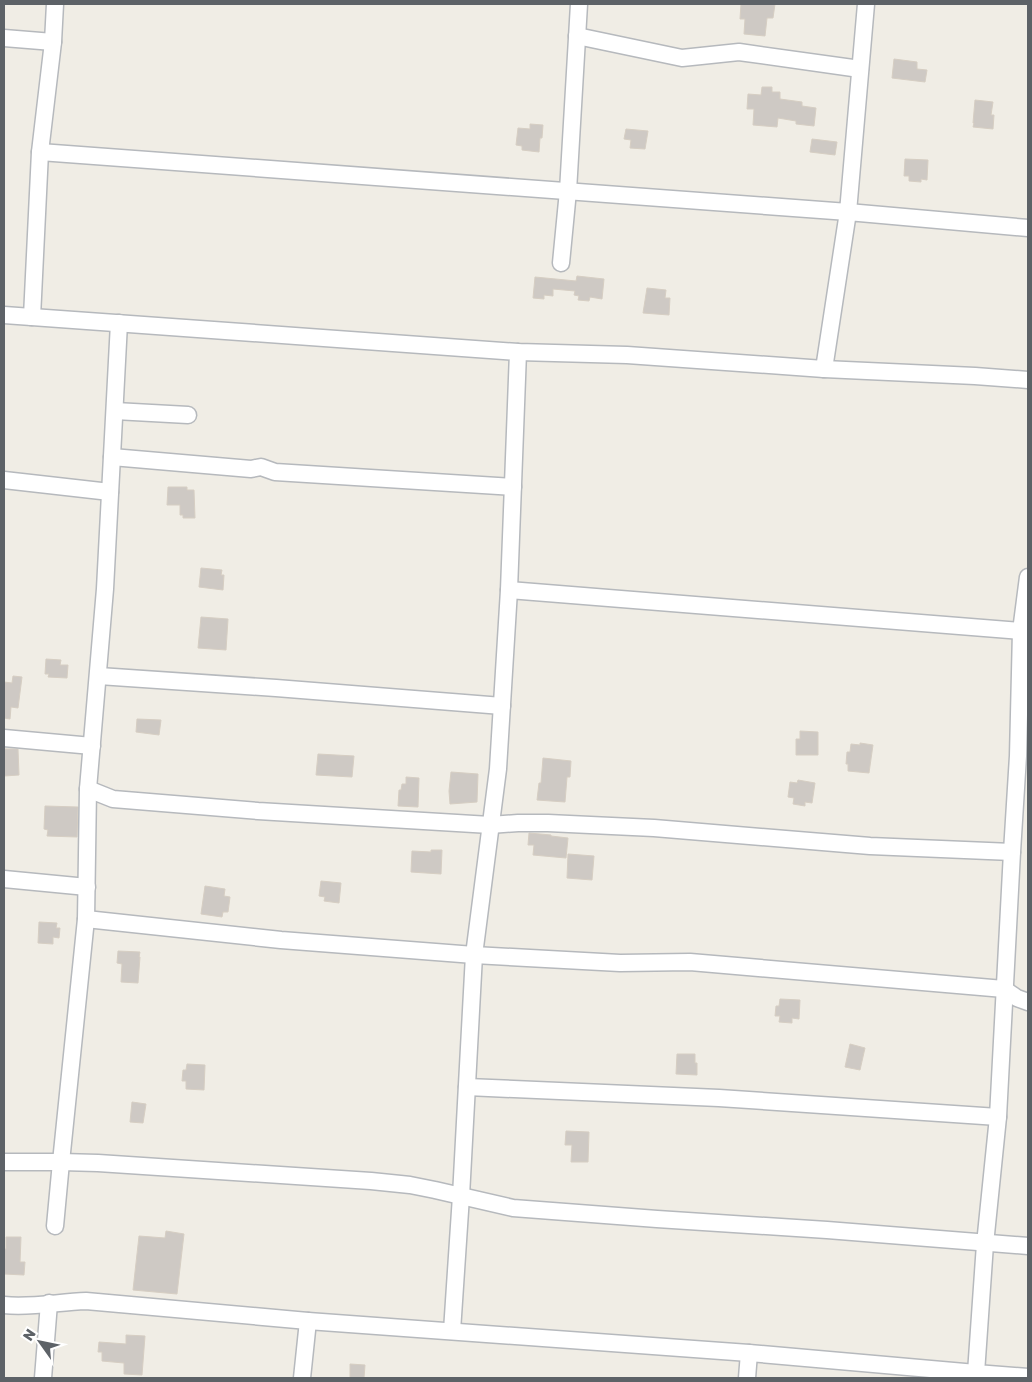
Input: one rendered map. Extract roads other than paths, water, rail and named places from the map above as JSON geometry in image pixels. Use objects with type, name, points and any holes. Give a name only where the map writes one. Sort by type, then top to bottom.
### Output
[{"type":"street","points":[[32,317],[40,152],[53,42],[55,4]]},
{"type":"street","points":[[561,263],[568,191],[579,4]]},
{"type":"street","points":[[824,369],[848,212],[866,4]]},
{"type":"street","points":[[577,36],[682,58],[739,52],[860,69]]},
{"type":"street","points":[[4,38],[53,42]]},
{"type":"street","points":[[40,152],[848,212],[1028,228]]},
{"type":"street","points":[[4,315],[518,352],[628,354],[824,369],[1028,380]]},
{"type":"street","points":[[56,1226],[86,919],[88,789],[106,590],[119,323]]},
{"type":"street","points":[[452,1331],[474,955],[498,769],[509,590],[518,352]]},
{"type":"street","points":[[115,411],[188,415]]},
{"type":"street","points":[[112,457],[251,469],[261,467],[275,472],[513,487]]},
{"type":"street","points":[[4,480],[110,492]]},
{"type":"street","points":[[976,1376],[998,1117],[1012,852],[1023,756],[1021,631],[1028,577]]},
{"type":"street","points":[[509,590],[1021,631]]},
{"type":"street","points":[[99,676],[267,687],[502,706]]},
{"type":"street","points":[[4,738],[92,746]]},
{"type":"street","points":[[88,789],[107,797],[123,800],[258,811],[490,825],[518,822],[654,828],[870,846],[1012,852]]},
{"type":"street","points":[[4,878],[87,887]]},
{"type":"street","points":[[86,919],[281,940],[474,955],[620,963],[690,962],[1004,989],[1028,1002]]},
{"type":"street","points":[[467,1087],[719,1098],[998,1117]]},
{"type":"street","points":[[4,1162],[98,1163],[371,1181],[410,1186],[513,1208],[1028,1246]]},
{"type":"street","points":[[4,1305],[33,1306],[86,1301],[308,1321],[749,1353],[976,1376],[1028,1377]]},
{"type":"street","points":[[43,1378],[49,1303]]},
{"type":"street","points":[[302,1378],[308,1321]]},
{"type":"street","points":[[747,1378],[749,1353]]}]
